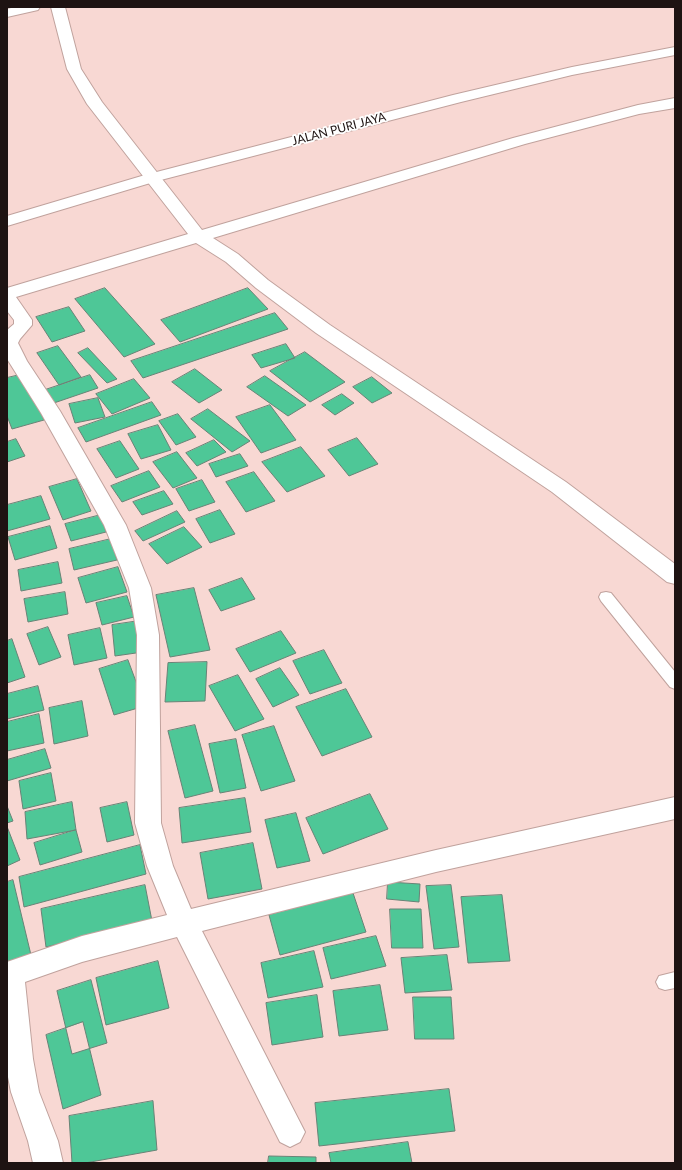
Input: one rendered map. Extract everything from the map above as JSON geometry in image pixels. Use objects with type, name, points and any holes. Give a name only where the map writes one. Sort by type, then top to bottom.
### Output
[{"type":"street","points":[[7,13],[33,7]]},
{"type":"street","points":[[58,7],[74,69],[80,81],[95,104],[196,234],[232,258],[262,284],[323,329],[559,487],[675,576]]},
{"type":"street","name":"JALAN PURI JAYA","points":[[7,220],[152,178],[458,98],[572,71],[675,51]]},
{"type":"street","points":[[7,294],[196,234],[519,141],[638,110],[675,103]]},
{"type":"street","points":[[7,298],[23,320],[22,325],[11,337],[10,343],[18,362],[50,411],[115,525],[140,588],[148,635],[148,823],[160,866],[184,924],[290,1132]]},
{"type":"street","points":[[48,1163],[43,1142],[25,1092],[19,1058],[9,974],[82,949],[436,861],[675,808]]},
{"type":"lane","points":[[606,597],[675,683]]},
{"type":"building","points":[[105,288],[155,344],[124,357],[75,299]]},
{"type":"building","points":[[248,288],[268,309],[180,342],[161,320]]},
{"type":"building","points":[[69,307],[85,331],[52,342],[36,317]]},
{"type":"building","points":[[275,313],[288,329],[143,378],[131,361]]},
{"type":"building","points":[[286,344],[295,358],[261,368],[252,355]]},
{"type":"building","points":[[58,346],[81,377],[59,385],[37,353]]},
{"type":"building","points":[[88,348],[117,379],[107,383],[78,353]]},
{"type":"building","points":[[305,352],[345,382],[310,402],[270,371]]},
{"type":"building","points":[[195,369],[222,390],[199,403],[172,382]]},
{"type":"building","points":[[24,374],[44,420],[12,429],[7,416],[7,378]]},
{"type":"building","points":[[90,375],[98,388],[48,405],[39,392]]},
{"type":"building","points":[[265,376],[306,405],[288,416],[247,387]]},
{"type":"building","points":[[372,377],[392,393],[372,403],[353,387]]},
{"type":"building","points":[[134,379],[150,398],[112,414],[96,394]]},
{"type":"building","points":[[342,394],[354,403],[335,415],[322,405]]},
{"type":"building","points":[[98,398],[105,417],[75,423],[69,404]]},
{"type":"building","points":[[152,402],[161,415],[86,442],[78,428]]},
{"type":"building","points":[[270,405],[296,440],[261,453],[236,417]]},
{"type":"building","points":[[208,409],[250,441],[232,452],[191,419]]},
{"type":"building","points":[[178,414],[196,437],[176,445],[159,421]]},
{"type":"building","points":[[158,425],[171,450],[141,459],[128,434]]},
{"type":"building","points":[[357,438],[378,464],[349,476],[328,450]]},
{"type":"building","points":[[16,439],[25,456],[7,462],[7,442]]},
{"type":"building","points":[[214,440],[226,452],[197,466],[186,453]]},
{"type":"building","points":[[120,441],[139,469],[116,478],[97,449]]},
{"type":"building","points":[[301,447],[325,476],[287,492],[262,462]]},
{"type":"building","points":[[177,452],[197,478],[173,488],[153,462]]},
{"type":"building","points":[[240,454],[248,466],[216,477],[209,464]]},
{"type":"building","points":[[149,471],[160,487],[122,502],[111,486]]},
{"type":"building","points":[[254,472],[275,501],[246,512],[226,482]]},
{"type":"building","points":[[77,479],[91,511],[63,520],[49,487]]},
{"type":"building","points":[[202,480],[215,502],[189,511],[176,489]]},
{"type":"building","points":[[164,491],[173,504],[142,515],[133,502]]},
{"type":"building","points":[[41,496],[50,519],[7,531],[7,505]]},
{"type":"building","points":[[220,510],[235,534],[210,543],[196,519]]},
{"type":"building","points":[[177,511],[185,522],[143,541],[135,531]]},
{"type":"building","points":[[101,515],[106,532],[71,541],[65,524]]},
{"type":"building","points":[[50,526],[57,548],[15,560],[8,537]]},
{"type":"building","points":[[184,527],[202,547],[167,564],[149,544]]},
{"type":"building","points":[[111,539],[117,560],[74,570],[69,549]]},
{"type":"building","points":[[58,562],[62,583],[21,591],[18,570]]},
{"type":"building","points":[[118,567],[127,592],[86,603],[78,578]]},
{"type":"building","points":[[242,578],[255,599],[221,611],[209,590]]},
{"type":"building","points":[[194,588],[210,650],[170,657],[156,595]]},
{"type":"building","points":[[65,592],[68,614],[28,622],[24,599]]},
{"type":"building","points":[[127,596],[134,617],[102,625],[96,603]]},
{"type":"building","points":[[139,621],[143,652],[115,656],[112,625]]},
{"type":"building","points":[[48,627],[61,657],[39,665],[27,634]]},
{"type":"building","points":[[100,628],[107,658],[74,665],[68,635]]},
{"type":"building","points":[[281,631],[296,653],[250,672],[236,649]]},
{"type":"building","points":[[12,639],[25,677],[7,683],[7,641]]},
{"type":"building","points":[[324,650],[342,683],[310,694],[293,661]]},
{"type":"building","points":[[128,660],[145,706],[114,715],[99,669]]},
{"type":"building","points":[[207,662],[205,701],[165,702],[168,663]]},
{"type":"building","points":[[280,668],[299,695],[273,707],[256,679]]},
{"type":"building","points":[[238,675],[264,719],[235,731],[209,686]]},
{"type":"building","points":[[38,686],[44,710],[7,719],[7,694]]},
{"type":"building","points":[[346,689],[372,737],[322,756],[296,707]]},
{"type":"building","points":[[82,701],[88,736],[54,744],[49,708]]},
{"type":"building","points":[[39,714],[44,743],[7,751],[7,722]]},
{"type":"building","points":[[195,725],[213,791],[185,798],[168,731]]},
{"type":"building","points":[[274,726],[295,781],[261,791],[242,735]]},
{"type":"building","points":[[236,739],[246,788],[220,793],[209,744]]},
{"type":"building","points":[[45,749],[51,768],[7,781],[7,760]]},
{"type":"building","points":[[51,773],[56,801],[23,809],[19,781]]},
{"type":"building","points":[[370,794],[388,829],[323,854],[306,818]]},
{"type":"building","points":[[245,798],[251,832],[182,843],[179,808]]},
{"type":"building","points":[[72,802],[76,830],[27,839],[25,812]]},
{"type":"building","points":[[127,802],[134,835],[107,842],[100,808]]},
{"type":"building","points":[[7,806],[13,821],[7,823]]},
{"type":"building","points":[[296,813],[310,861],[277,868],[265,820]]},
{"type":"building","points":[[8,829],[20,860],[7,866],[7,830]]},
{"type":"building","points":[[76,830],[82,852],[40,865],[34,843]]},
{"type":"building","points":[[253,843],[262,889],[208,899],[200,853]]},
{"type":"building","points":[[140,845],[146,874],[24,907],[19,877]]},
{"type":"building","points":[[13,880],[31,955],[7,962],[7,882]]},
{"type":"building","points":[[388,882],[420,884],[419,902],[387,899]]},
{"type":"building","points":[[145,885],[152,921],[46,947],[41,909]]},
{"type":"building","points":[[451,885],[459,947],[434,949],[426,886]]},
{"type":"building","points":[[353,893],[366,932],[280,955],[269,915]]},
{"type":"building","points":[[502,895],[510,961],[468,963],[461,897]]},
{"type":"building","points":[[390,909],[421,909],[423,948],[392,948]]},
{"type":"building","points":[[376,936],[386,966],[331,979],[323,948]]},
{"type":"building","points":[[314,951],[323,987],[268,998],[261,963]]},
{"type":"building","points":[[447,955],[452,990],[405,993],[401,958]]},
{"type":"building","points":[[158,961],[169,1008],[106,1025],[96,978]]},
{"type":"building","points":[[91,980],[107,1043],[72,1054],[57,991]]},
{"type":"building","points":[[380,985],[388,1030],[339,1036],[333,991]]},
{"type":"building","points":[[317,995],[323,1037],[272,1045],[266,1003]]},
{"type":"building","points":[[413,997],[451,997],[454,1039],[415,1039]]},
{"type":"building","points":[[83,1022],[101,1095],[63,1109],[46,1035]]},
{"type":"building","points":[[449,1089],[455,1131],[319,1146],[315,1103]]},
{"type":"building","points":[[153,1101],[157,1150],[85,1163],[72,1163],[69,1116]]},
{"type":"building","points":[[408,1142],[412,1163],[331,1163],[329,1153]]},
{"type":"building","points":[[269,1156],[316,1157],[316,1163],[268,1163]]}]
